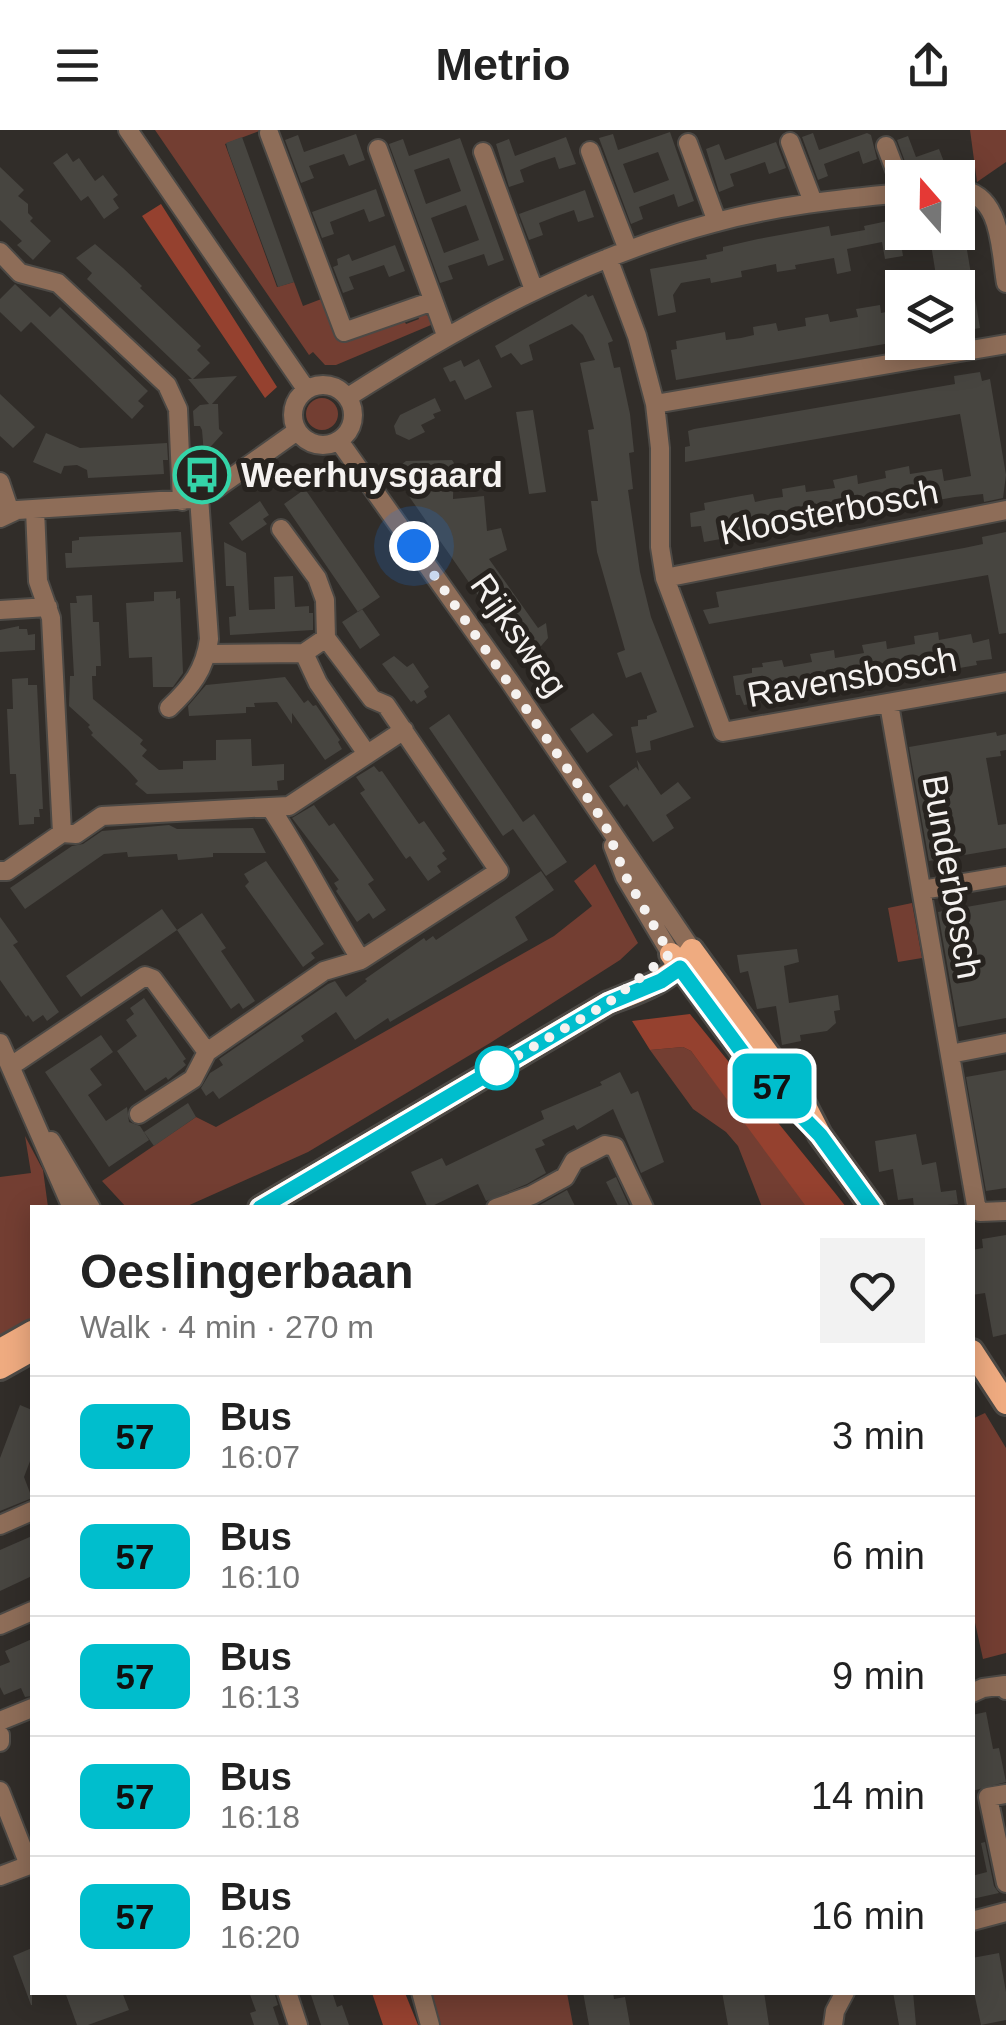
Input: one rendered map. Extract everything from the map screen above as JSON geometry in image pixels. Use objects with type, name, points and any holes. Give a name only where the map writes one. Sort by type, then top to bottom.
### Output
[{"type":"main road","points":[[265,1205],[608,1003],[661,981],[681,957]]},
{"type":"main road","name":"Rijksweg","points":[[681,957],[803,1102],[820,1135],[871,1205]]},
{"type":"main road","points":[[0,1350],[30,1333]]},
{"type":"main road","points":[[0,1368],[30,1351]]},
{"type":"main road","points":[[975,1356],[1006,1403]]},
{"type":"street","points":[[128,130],[306,389]]},
{"type":"street","points":[[269,133],[344,332],[434,301]]},
{"type":"street","points":[[790,142],[813,202]]},
{"type":"street","points":[[688,143],[717,222]]},
{"type":"street","points":[[886,146],[891,160]]},
{"type":"street","points":[[378,149],[446,335]]},
{"type":"street","points":[[590,151],[628,250]]},
{"type":"street","points":[[483,152],[534,290]]},
{"type":"street","points":[[348,397],[446,335],[534,290],[628,250],[717,222],[813,202],[885,193]]},
{"type":"street","points":[[975,193],[990,206],[1006,284]]},
{"type":"street","points":[[0,252],[20,272],[58,284],[167,386],[178,409],[209,639],[195,683],[169,708]]},
{"type":"street","name":"Ravensbosch","points":[[608,258],[638,336],[655,404],[660,448],[660,547],[665,578],[723,732],[1006,682]]},
{"type":"street","points":[[655,404],[1006,344]]},
{"type":"street","points":[[329,385],[348,397],[352,422],[339,440],[318,445],[297,431],[293,409],[306,389],[329,385]]},
{"type":"street","points":[[0,482],[5,515],[35,509],[190,499],[297,431]]},
{"type":"street","name":"Rijksweg","points":[[339,440],[604,822],[681,957]]},
{"type":"street","points":[[35,509],[38,581],[48,607],[52,636],[62,832]]},
{"type":"street","name":"Kloosterbosch","points":[[665,578],[1006,510]]},
{"type":"street","points":[[140,1114],[193,1079],[207,1052],[324,971],[361,960],[499,871],[404,730],[386,706],[372,699],[326,638],[325,600],[317,578],[281,529]]},
{"type":"street","points":[[0,610],[48,607]]},
{"type":"street","points":[[207,654],[304,652],[326,638]]},
{"type":"street","points":[[304,652],[318,683],[367,754]]},
{"type":"street","name":"Bunderbosch","points":[[889,704],[976,1205],[980,1212],[988,1214],[1006,1211]]},
{"type":"street","points":[[0,871],[62,832],[76,834],[102,816],[289,806],[404,730]]},
{"type":"street","points":[[270,807],[361,960]]},
{"type":"street","points":[[922,890],[1006,876]]},
{"type":"street","points":[[11,1066],[145,976],[153,978],[207,1052]]},
{"type":"street","points":[[950,1054],[1006,1043]]},
{"type":"street","points":[[0,1044],[71,1205]]},
{"type":"street","points":[[30,1112],[89,1205]]},
{"type":"street","points":[[535,1201],[565,1178],[574,1160],[604,1144],[616,1147],[643,1205]]},
{"type":"street","points":[[0,1525],[30,1513]]},
{"type":"street","points":[[0,1625],[30,1612]]},
{"type":"street","points":[[978,1690],[1005,1685],[1006,1690]]},
{"type":"street","points":[[0,1720],[30,1709]]},
{"type":"street","points":[[0,1791],[30,1862]]},
{"type":"street","points":[[997,1796],[1006,1883]]},
{"type":"street","points":[[0,1876],[30,1864]]},
{"type":"street","points":[[975,1919],[1006,1912]]},
{"type":"street","points":[[287,1995],[298,2025]]},
{"type":"street","points":[[422,1995],[430,2025]]},
{"type":"street","points":[[833,2025],[843,1995]]},
{"type":"shaded area","points":[[155,130],[262,130],[225,144],[277,287],[294,282],[303,306],[324,298],[340,341],[403,319],[406,324],[419,319],[417,314],[422,312],[431,325],[336,365],[325,365],[313,352],[309,355]]},
{"type":"shaded area","points":[[970,130],[1006,130],[1006,162],[977,182]]},
{"type":"shaded area","points":[[161,204],[277,387],[265,398],[142,216]]},
{"type":"shaded area","points":[[322,398],[333,403],[338,414],[333,425],[322,430],[311,425],[306,414],[311,403]]},
{"type":"shaded area","points":[[595,864],[638,943],[620,960],[490,1043],[308,1152],[189,1205],[124,1205],[102,1181],[196,1117],[216,1127],[554,936],[592,906],[574,881]]},
{"type":"shaded area","points":[[912,903],[922,958],[898,962],[888,908]]},
{"type":"shaded area","points":[[690,1014],[844,1205],[805,1205],[691,1051],[683,1047],[650,1050],[632,1021]]},
{"type":"shaded area","points":[[683,1047],[691,1051],[807,1205],[761,1205],[738,1146],[726,1132],[693,1109],[650,1050]]},
{"type":"shaded area","points":[[25,1136],[43,1170],[48,1205],[30,1205],[30,1321],[27,1328],[0,1343],[0,1177],[31,1173]]},
{"type":"shaded area","points":[[985,1413],[1006,1448],[1006,1653],[983,1659],[975,1623],[975,1418]]},
{"type":"shaded area","points":[[373,1995],[406,1995],[418,2025],[383,2025]]},
{"type":"shaded area","points":[[429,1995],[567,1995],[573,2025],[437,2025]]},
{"type":"building","points":[[670,132],[694,201],[678,207],[674,194],[639,207],[643,219],[631,224],[599,138],[613,134],[618,150]],"holes":[[[658,152],[669,180],[634,193],[623,164]]]},
{"type":"building","points":[[813,133],[819,150],[867,133],[871,135],[877,159],[863,164],[859,151],[824,164],[828,176],[818,180],[802,137]]},
{"type":"building","points":[[356,134],[365,160],[349,166],[344,154],[309,166],[314,178],[301,183],[285,140],[298,135],[304,152]]},
{"type":"building","points":[[908,136],[916,157],[939,149],[943,160],[904,160],[897,140]]},
{"type":"building","points":[[242,137],[294,282],[278,287],[226,143]]},
{"type":"building","points":[[566,137],[576,164],[559,169],[555,157],[537,163],[520,170],[524,182],[509,187],[496,144],[509,139],[515,156]]},
{"type":"building","points":[[460,138],[504,260],[488,266],[484,254],[448,266],[453,279],[440,283],[389,144],[403,139],[409,156]],"holes":[[[449,158],[461,191],[426,204],[414,170]],[[466,205],[479,240],[444,253],[431,218]]]},
{"type":"building","points":[[776,142],[786,168],[769,174],[765,162],[730,174],[734,186],[719,192],[706,149],[719,144],[725,160]]},
{"type":"building","points":[[67,153],[73,162],[79,158],[95,181],[103,175],[118,195],[113,199],[119,208],[104,219],[88,196],[81,201],[53,163]]},
{"type":"building","points":[[0,167],[24,190],[18,196],[28,204],[28,213],[33,218],[30,221],[51,241],[33,260],[17,245],[22,241],[0,220]]},
{"type":"building","points":[[376,189],[385,216],[369,222],[364,209],[330,222],[334,234],[322,238],[312,212]]},
{"type":"building","points":[[585,190],[594,217],[578,222],[574,210],[557,216],[539,223],[543,235],[529,240],[519,214]]},
{"type":"building","points":[[885,222],[885,250],[902,250],[903,256],[885,259],[882,242],[847,249],[851,271],[837,274],[834,258],[777,272],[776,264],[741,271],[742,277],[711,283],[710,278],[681,283],[673,295],[676,312],[658,316],[650,269],[707,259],[706,255],[723,251],[723,247],[758,239],[829,226],[831,236],[865,230],[864,226]]},
{"type":"building","points":[[95,244],[201,346],[197,350],[210,363],[193,379],[237,376],[212,404],[218,404],[219,429],[223,433],[204,454],[202,430],[194,426],[193,411],[209,404],[188,379],[192,379],[87,279],[92,273],[76,258]]},
{"type":"building","points":[[395,245],[405,271],[389,277],[384,265],[349,277],[354,289],[343,293],[333,267],[338,265],[337,259],[349,254],[352,261]]},
{"type":"building","points":[[932,250],[967,250],[970,270],[935,270]]},
{"type":"building","points":[[15,284],[50,317],[60,307],[148,391],[138,401],[144,406],[132,419],[31,322],[21,332],[0,312],[0,299]]},
{"type":"building","points":[[586,294],[593,295],[613,341],[608,343],[614,368],[620,367],[634,452],[629,453],[633,489],[628,490],[640,572],[651,617],[694,727],[650,741],[651,750],[636,753],[631,727],[657,712],[641,672],[626,678],[617,653],[625,650],[597,552],[591,501],[598,501],[588,430],[594,429],[580,363],[595,360],[583,335],[572,324],[529,345],[533,360],[521,365],[511,353],[501,358],[495,346]]},
{"type":"building","points":[[975,298],[980,328],[975,329]]},
{"type":"building","points":[[880,305],[881,313],[885,312],[885,344],[676,380],[671,350],[677,349],[676,341],[725,332],[726,340],[741,338],[754,335],[753,327],[776,323],[778,331],[806,326],[805,318],[828,314],[830,322],[858,317],[856,309]]},
{"type":"building","points":[[479,359],[492,387],[465,400],[455,380],[450,382],[443,368],[461,360],[464,367]]},
{"type":"building","points":[[980,372],[982,381],[990,379],[1006,475],[1003,498],[984,502],[983,494],[955,497],[704,542],[701,526],[691,527],[690,513],[705,510],[704,503],[741,496],[753,494],[755,502],[783,497],[782,489],[805,485],[806,492],[835,488],[833,480],[857,475],[858,484],[886,478],[885,471],[909,466],[910,474],[942,469],[944,481],[971,476],[960,414],[685,462],[685,447],[690,446],[688,431],[694,429],[955,384],[954,376]]},
{"type":"building","points":[[0,394],[35,427],[13,448],[0,436]]},
{"type":"building","points":[[435,398],[441,411],[421,425],[425,432],[409,440],[396,434],[394,426],[400,415]]},
{"type":"building","points":[[533,410],[546,492],[529,494],[516,412]]},
{"type":"building","points":[[46,433],[80,448],[167,443],[168,460],[163,460],[164,474],[88,478],[87,470],[77,465],[64,466],[61,474],[33,462]]},
{"type":"building","points":[[452,460],[453,499],[484,496],[487,531],[501,528],[507,550],[489,559],[538,628],[546,623],[548,638],[536,652],[547,668],[535,677],[392,472],[406,461]]},
{"type":"building","points":[[305,489],[380,597],[358,612],[284,504]]},
{"type":"building","points":[[260,501],[269,515],[263,519],[267,524],[242,541],[229,523]]},
{"type":"building","points":[[181,532],[183,562],[66,568],[65,553],[72,553],[72,541],[79,537]]},
{"type":"building","points":[[1006,532],[1006,633],[999,634],[988,575],[709,624],[703,610],[719,607],[716,592],[964,548],[983,544],[982,537]]},
{"type":"building","points":[[224,542],[246,553],[249,610],[275,609],[274,577],[293,576],[295,607],[309,606],[313,630],[230,635],[229,617],[236,616],[234,586],[226,586]]},
{"type":"building","points":[[176,591],[176,599],[180,598],[183,673],[173,687],[153,687],[152,657],[129,658],[126,603],[154,601],[154,592]]},
{"type":"building","points":[[92,595],[93,622],[99,622],[101,666],[96,666],[96,676],[92,676],[93,699],[143,740],[140,744],[147,750],[142,756],[159,770],[183,769],[183,761],[216,760],[216,740],[251,739],[252,766],[284,764],[284,780],[277,781],[278,790],[147,794],[135,784],[138,781],[91,735],[90,725],[69,706],[70,676],[74,676],[70,603],[77,603],[76,596]]},
{"type":"building","points":[[362,609],[380,635],[360,649],[342,622]]},
{"type":"building","points":[[19,626],[27,629],[28,635],[35,634],[35,650],[0,652],[0,630]]},
{"type":"building","points":[[938,632],[939,640],[971,634],[973,643],[989,639],[992,659],[976,661],[977,665],[744,705],[740,695],[736,695],[733,676],[752,673],[752,668],[763,667],[762,663],[782,660],[784,667],[812,662],[810,654],[834,650],[835,658],[864,653],[862,645],[886,641],[887,649],[915,644],[914,636]]},
{"type":"building","points":[[394,656],[407,667],[413,663],[429,687],[424,691],[427,697],[417,704],[411,702],[382,664]]},
{"type":"building","points":[[285,677],[304,703],[308,700],[316,705],[340,740],[342,749],[325,760],[292,713],[292,724],[277,702],[254,703],[255,707],[246,707],[246,713],[189,716],[188,706],[206,685]]},
{"type":"building","points":[[28,678],[28,685],[37,685],[43,809],[39,809],[40,817],[34,817],[34,824],[19,825],[16,774],[10,774],[7,709],[13,709],[12,679]]},
{"type":"building","points":[[593,713],[613,735],[587,753],[570,729]]},
{"type":"building","points":[[449,714],[523,822],[534,814],[567,862],[546,876],[513,829],[503,836],[429,728]]},
{"type":"building","points":[[996,732],[997,736],[1006,734],[1006,750],[1000,751],[1001,756],[986,758],[998,825],[1006,824],[1006,848],[929,861],[909,747]]},
{"type":"building","points":[[637,760],[661,795],[678,782],[691,798],[666,815],[674,828],[653,842],[627,804],[624,807],[609,786],[636,767],[639,771]]},
{"type":"building","points":[[374,766],[382,771],[419,824],[424,821],[445,851],[442,853],[447,859],[437,866],[441,872],[428,881],[410,856],[406,859],[360,793],[365,790],[356,777]]},
{"type":"building","points":[[314,805],[329,826],[334,823],[374,880],[368,884],[386,910],[373,919],[369,913],[357,922],[336,891],[334,883],[339,880],[292,818]]},
{"type":"building","points":[[169,825],[177,829],[253,828],[266,853],[213,853],[213,857],[178,860],[177,854],[104,854],[25,909],[10,888],[72,846],[83,844],[102,831]]},
{"type":"building","points":[[266,861],[324,944],[311,953],[315,958],[303,967],[245,886],[249,882],[244,874]]},
{"type":"building","points":[[541,871],[554,890],[515,917],[528,940],[355,1040],[336,1012],[301,1036],[304,1041],[219,1099],[213,1091],[206,1096],[201,1088],[210,1073],[223,1065],[219,1059],[328,984],[335,981],[346,997],[424,938],[426,941],[433,936],[436,940]]},
{"type":"building","points":[[1006,900],[1006,1018],[958,1027],[938,912]]},
{"type":"building","points":[[162,909],[177,930],[81,997],[66,976]]},
{"type":"building","points":[[202,913],[226,948],[221,951],[255,1001],[243,1009],[239,1003],[231,1009],[177,930]]},
{"type":"building","points":[[0,917],[18,942],[13,945],[59,1012],[47,1021],[43,1015],[33,1022],[26,1017],[0,980]]},
{"type":"building","points":[[797,949],[799,962],[784,966],[789,1003],[838,995],[840,1010],[834,1011],[836,1023],[827,1031],[800,1035],[801,1041],[782,1045],[776,1006],[757,1009],[748,971],[740,973],[737,955]]},
{"type":"building","points":[[144,998],[186,1059],[186,1065],[168,1080],[166,1077],[145,1091],[117,1051],[137,1036],[126,1020],[134,1014],[130,1008]]},
{"type":"building","points":[[101,1035],[113,1052],[90,1069],[102,1085],[88,1095],[106,1121],[127,1107],[129,1122],[140,1126],[149,1140],[109,1167],[45,1072]]},
{"type":"building","points":[[1006,1070],[1006,1188],[986,1191],[966,1077]]},
{"type":"building","points":[[620,1072],[631,1094],[638,1091],[664,1162],[641,1173],[613,1109],[577,1130],[574,1125],[542,1140],[545,1145],[535,1149],[546,1173],[527,1184],[486,1201],[478,1184],[427,1205],[411,1172],[442,1158],[446,1166],[544,1119],[541,1111],[602,1085],[600,1082]]},
{"type":"building","points":[[188,1103],[196,1117],[154,1146],[144,1132]]},
{"type":"building","points":[[916,1134],[922,1165],[936,1162],[941,1192],[956,1190],[958,1204],[914,1205],[913,1198],[898,1200],[893,1169],[879,1172],[875,1141]]},
{"type":"building","points":[[616,1177],[629,1205],[618,1205],[606,1182]]},
{"type":"building","points":[[567,1190],[574,1205],[540,1205]]},
{"type":"building","points":[[1006,1235],[1006,1334],[993,1337],[985,1293],[975,1295],[975,1249],[983,1248],[982,1239]]},
{"type":"building","points":[[20,1405],[30,1409],[30,1461],[24,1477],[30,1499],[0,1511],[0,1458]]},
{"type":"building","points":[[30,1537],[30,1577],[0,1591],[0,1550]]},
{"type":"building","points":[[30,1640],[30,1696],[25,1697],[21,1688],[4,1695],[0,1666],[10,1662],[5,1651]]},
{"type":"building","points":[[986,1712],[993,1749],[999,1748],[1006,1782],[975,1790],[975,1714]]},
{"type":"building","points":[[985,1842],[999,1893],[975,1898],[975,1875],[987,1872],[981,1843]]},
{"type":"building","points":[[30,1949],[32,2005],[31,2005],[13,1956]]},
{"type":"building","points":[[999,1953],[1006,2020],[981,2025],[975,1995],[975,1957]]},
{"type":"building","points":[[66,1995],[123,1995],[129,2010],[88,2025],[77,2025]]},
{"type":"building","points":[[250,1995],[275,1995],[278,2005],[273,2007],[279,2025],[254,2025],[250,2013],[256,2011]]},
{"type":"building","points":[[311,1995],[333,1995],[337,2007],[342,2005],[349,2025],[321,2025]]},
{"type":"building","points":[[584,1995],[625,1997],[630,2025],[589,2025]]},
{"type":"building","points":[[723,1995],[764,1995],[769,2025],[728,2025]]},
{"type":"building","points":[[894,1995],[913,1995],[916,2025],[899,2025]]},
{"type":"bus line","name":"57","points":[[266,1205],[608,1003],[661,981],[680,968],[751,1064],[820,1135],[871,1205]]},
{"type":"place","name":"Weerhuysgaard","points":[[202,475]]},
{"type":"route","points":[[414,546],[604,822],[626,877],[670,954],[608,1003],[497,1068]]}]
